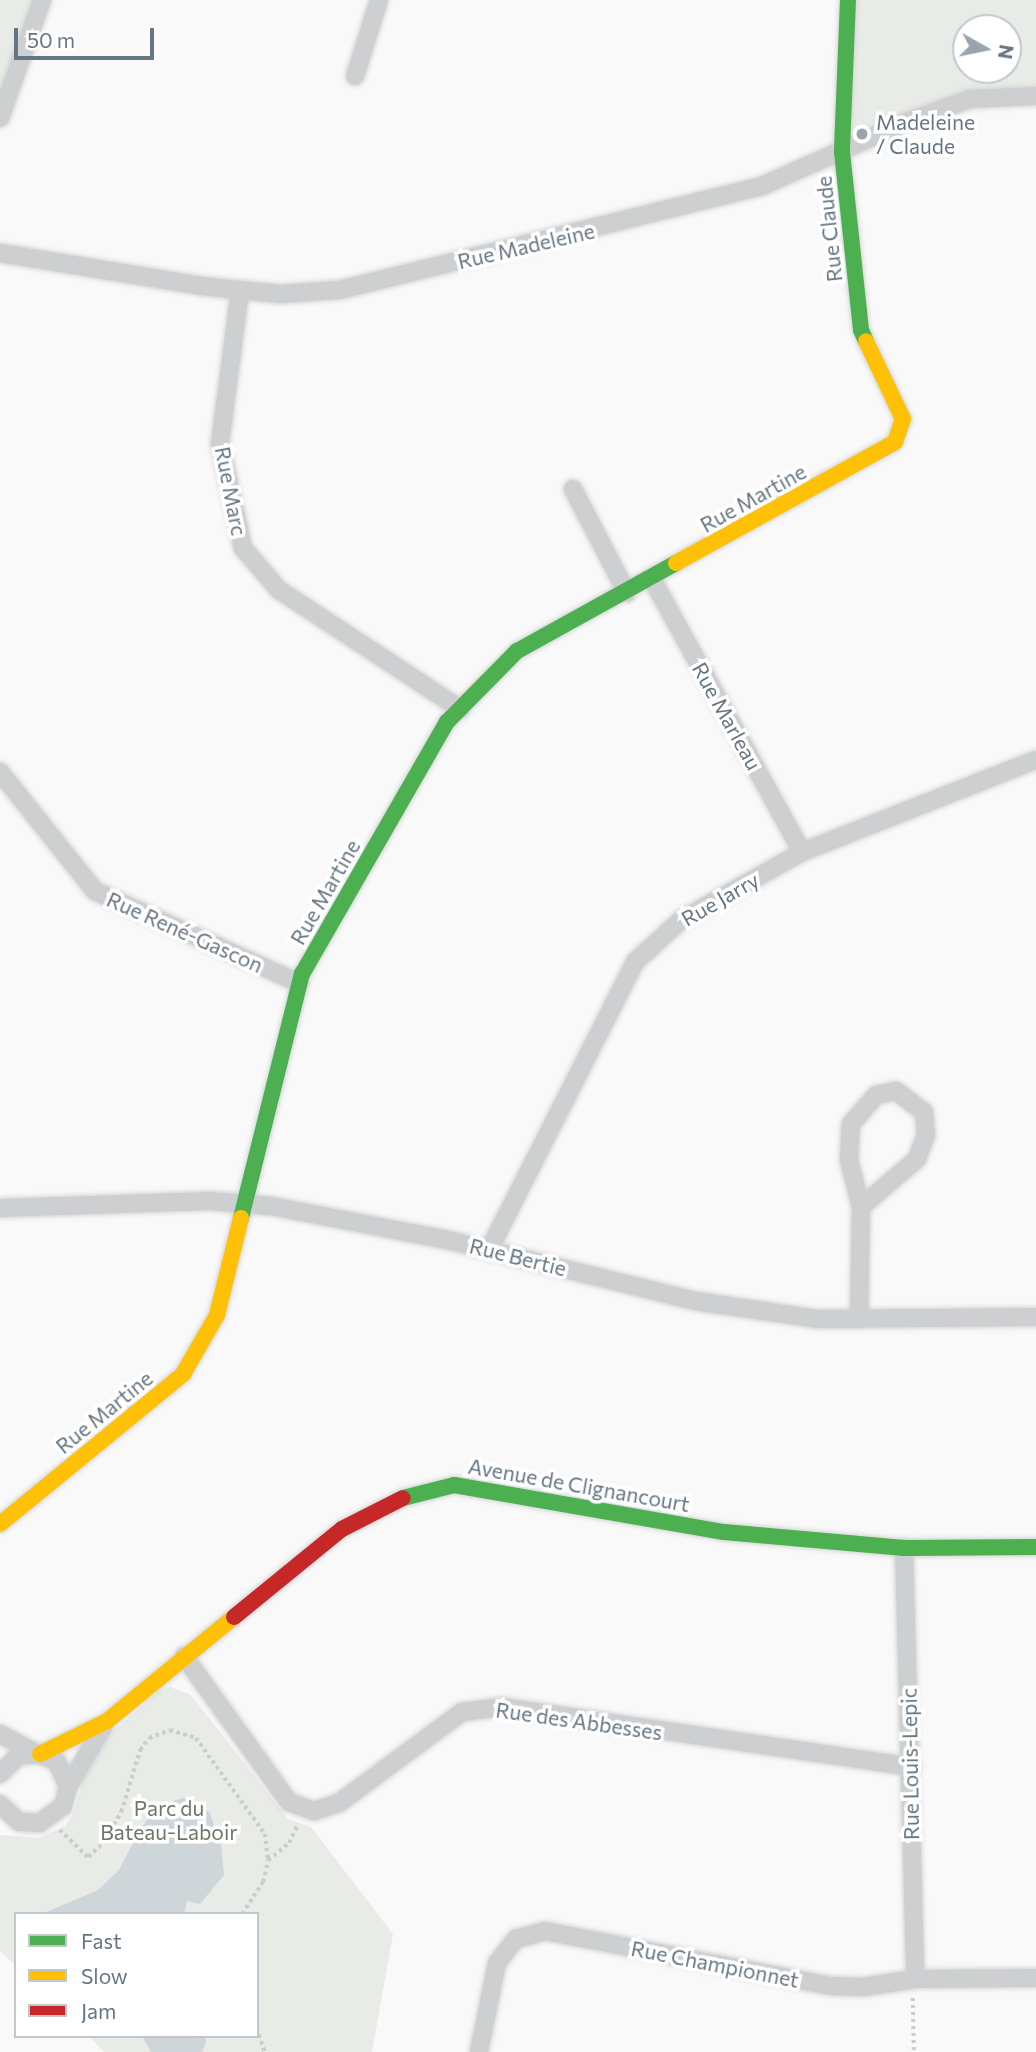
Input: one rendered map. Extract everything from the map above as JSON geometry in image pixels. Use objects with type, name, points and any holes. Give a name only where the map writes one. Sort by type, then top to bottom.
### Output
[{"type":"street","points":[[0,118],[43,0]]},
{"type":"street","points":[[355,76],[379,0]]},
{"type":"street","name":"Rue Claude","points":[[848,0],[842,152],[862,330],[903,419],[895,442]]},
{"type":"street","name":"Rue Madeleine","points":[[0,254],[240,290],[280,294],[338,290],[679,209],[762,186],[970,99],[1036,96]]},
{"type":"street","name":"Rue Marc","points":[[240,290],[220,444],[243,548],[279,590],[460,709]]},
{"type":"street","name":"Rue Martine","points":[[0,1524],[183,1374],[217,1315],[299,983],[447,722],[517,651],[627,593],[895,442]]},
{"type":"street","points":[[573,489],[627,593]]},
{"type":"street","name":"Rue Marleau","points":[[652,579],[802,852]]},
{"type":"street","name":"Rue Jarry","points":[[489,1250],[635,962],[681,920],[802,852],[1036,760]]},
{"type":"street","name":"Rue René-Gascon","points":[[0,772],[95,891],[299,983]]},
{"type":"street","points":[[859,1319],[861,1207],[849,1160],[851,1124],[876,1095],[896,1090],[924,1112],[926,1135],[908,1169],[861,1207]]},
{"type":"street","name":"Rue Bertie","points":[[0,1208],[210,1201],[245,1204],[489,1250],[695,1301],[817,1319],[1036,1317]]},
{"type":"street","name":"Avenue de Clignancourt","points":[[37,1753],[107,1721],[342,1530],[393,1500],[454,1485],[723,1532],[904,1548],[1036,1547]]},
{"type":"street","name":"Rue Louis-Lepic","points":[[904,1548],[912,1767],[914,1987]]},
{"type":"street","name":"Rue des Abbesses","points":[[184,1656],[289,1802],[314,1811],[339,1803],[462,1712],[502,1707],[912,1767]]},
{"type":"street","points":[[0,1825],[28,1824],[57,1814],[68,1787],[107,1721]]},
{"type":"street","points":[[0,1734],[57,1762],[68,1787]]},
{"type":"street","points":[[0,1774],[11,1760],[37,1753]]},
{"type":"street","points":[[0,1804],[12,1818],[28,1824]]},
{"type":"street","name":"Rue Championnet","points":[[479,2052],[497,1963],[516,1939],[545,1931],[831,1986],[914,1987],[1036,1978]]},
{"type":"path","points":[[59,1828],[89,1857],[103,1843],[121,1812],[140,1750],[149,1738],[170,1730],[196,1738],[265,1834],[268,1860],[263,1882],[243,1912]]},
{"type":"path","points":[[268,1860],[289,1843],[299,1822]]},
{"type":"path","points":[[914,1987],[914,2052]]},
{"type":"path","points":[[259,2034],[265,2052]]},
{"type":"green space","points":[[0,0],[34,0],[0,95]]},
{"type":"green space","points":[[856,0],[1036,0],[1036,92],[968,91],[844,152]]},
{"type":"green space","name":"Parc du Bateau-Laboir","points":[[170,1687],[191,1695],[288,1819],[311,1827],[393,1934],[372,2052],[104,2052],[91,2038],[259,2038],[259,1912],[14,1912],[14,1964],[0,1951],[0,1835],[39,1838],[65,1826],[74,1812],[85,1773],[107,1737],[159,1691]]},
{"type":"shaded area","points":[[187,1797],[210,1813],[221,1846],[224,1875],[200,1904],[187,1901],[184,1912],[47,1912],[98,1890],[119,1870],[140,1829],[160,1805]]},
{"type":"shaded area","points":[[143,2038],[205,2038],[202,2052],[151,2052]]},
{"type":"traffic: fast","points":[[848,0],[842,152],[861,330],[866,341]]},
{"type":"traffic: fast","points":[[241,1218],[302,974],[447,722],[517,651],[676,563]]},
{"type":"traffic: fast","points":[[403,1498],[454,1485],[724,1532],[904,1548],[1036,1547]]},
{"type":"traffic: slow","points":[[676,563],[895,442],[903,419],[866,341]]},
{"type":"traffic: slow","points":[[0,1524],[183,1374],[217,1315],[241,1218]]},
{"type":"traffic: slow","points":[[40,1754],[107,1721],[234,1617]]},
{"type":"traffic: jam","points":[[234,1617],[342,1529],[403,1498]]},
{"type":"place","name":"Madeleine / Claude","points":[[862,134]]}]
